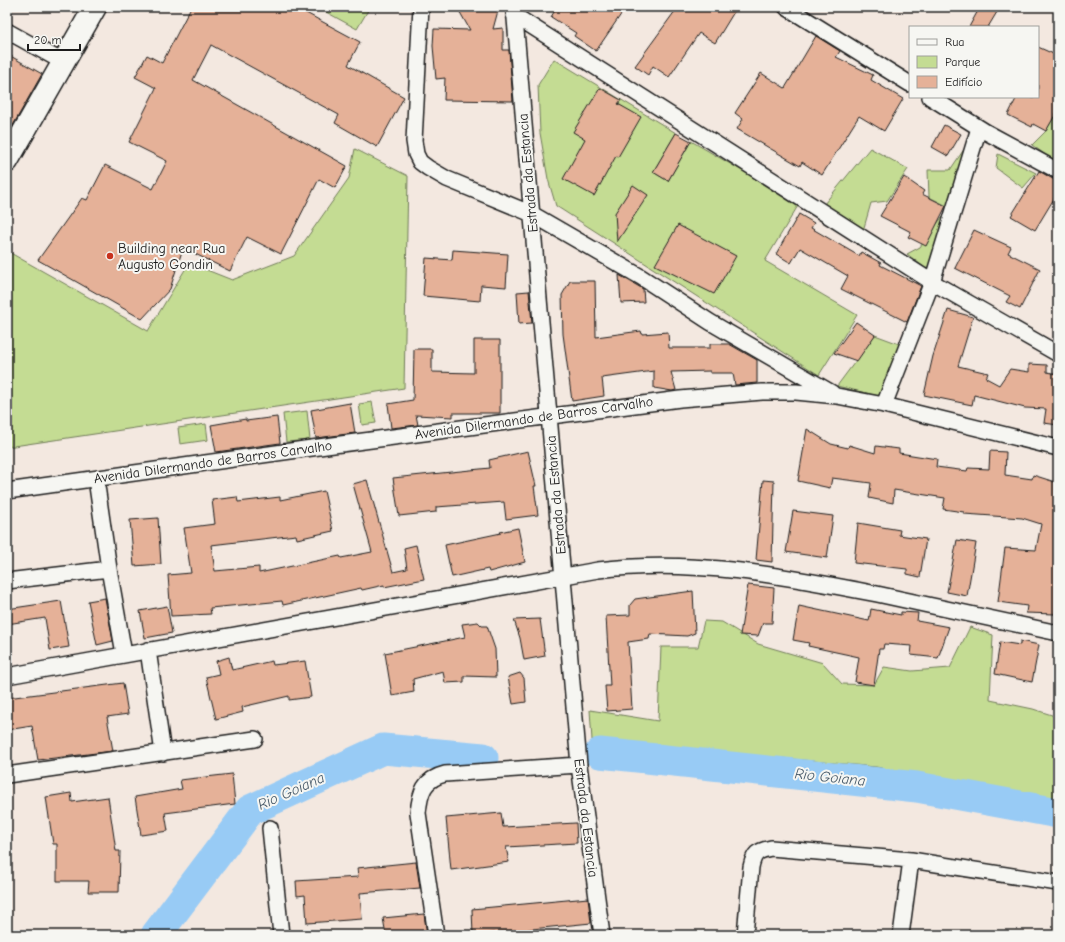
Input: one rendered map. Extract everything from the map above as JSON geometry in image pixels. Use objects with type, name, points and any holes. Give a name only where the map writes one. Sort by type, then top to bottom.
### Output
[{"type":"street","points":[[7,162],[95,7]]},
{"type":"street","points":[[421,7],[414,141],[416,154],[420,162],[447,179],[532,214],[627,269],[710,322],[837,396]]},
{"type":"street","points":[[786,7],[909,83]]},
{"type":"street","points":[[514,11],[932,282],[1058,354]]},
{"type":"street","name":"Estrada da Estancia","points":[[514,11],[548,416],[564,577],[579,765],[602,935]]},
{"type":"street","points":[[7,31],[63,62]]},
{"type":"street","points":[[932,98],[980,128],[1058,171]]},
{"type":"street","points":[[884,405],[932,282],[980,128]]},
{"type":"street","name":"Avenida Dilermando de Barros Carvalho","points":[[7,491],[548,416],[728,394],[796,392],[837,396],[884,405],[1058,448]]},
{"type":"street","points":[[96,479],[109,569],[124,654]]},
{"type":"street","points":[[7,676],[124,654],[629,566],[679,566],[805,579],[1058,633]]},
{"type":"street","points":[[7,581],[109,569]]},
{"type":"street","points":[[148,650],[162,753]]},
{"type":"street","points":[[7,775],[255,739]]},
{"type":"street","points":[[436,935],[418,813],[419,801],[427,782],[433,777],[445,774],[579,765]]},
{"type":"street","points":[[270,828],[281,935]]},
{"type":"street","points":[[745,935],[753,857],[760,850],[771,848],[911,860],[1058,883]]},
{"type":"street","points":[[902,935],[911,860]]},
{"type":"green space","points":[[317,7],[370,7],[357,29]]},
{"type":"green space","points":[[554,59],[676,133],[653,172],[668,181],[691,141],[799,204],[765,261],[857,315],[819,375],[556,206],[548,179],[540,133],[538,85]]},
{"type":"green space","points":[[1058,110],[1058,164],[1032,145],[1046,131]]},
{"type":"green space","points":[[971,139],[929,271],[907,254],[920,247],[948,209],[947,206],[929,197],[928,170],[950,170]]},
{"type":"green space","points":[[870,148],[908,169],[887,201],[871,203],[863,231],[824,204]]},
{"type":"green space","points":[[355,149],[408,176],[404,388],[7,447],[7,251],[148,331],[189,263],[232,280],[294,256],[349,178]]},
{"type":"green space","points":[[998,154],[1036,173],[1023,188],[996,168]]},
{"type":"green space","points":[[875,335],[902,345],[882,397],[837,386]]},
{"type":"green space","points":[[372,402],[376,423],[362,425],[359,404]]},
{"type":"green space","points":[[307,411],[310,440],[286,442],[283,414]]},
{"type":"green space","points":[[206,424],[208,440],[180,444],[178,428]]},
{"type":"green space","points":[[704,621],[722,622],[758,644],[823,663],[842,684],[874,685],[884,667],[912,671],[950,668],[970,627],[993,635],[990,700],[1033,709],[1058,717],[1058,799],[876,767],[592,740],[590,710],[658,721],[661,647],[698,647]]},
{"type":"building","points":[[191,7],[295,7],[360,42],[348,65],[404,97],[377,147],[335,123],[339,115],[211,45],[193,80],[347,166],[335,188],[319,179],[281,254],[247,237],[230,271],[183,248],[170,289],[142,319],[38,260],[82,198],[87,200],[105,165],[153,189],[167,161],[129,142],[156,88],[135,77],[147,55],[162,63]]},
{"type":"building","points":[[457,7],[499,7],[493,29],[503,28],[503,50],[509,50],[513,101],[444,100],[445,78],[436,79],[433,46],[434,29],[470,30]]},
{"type":"building","points":[[557,7],[626,7],[596,51],[574,36],[576,33],[551,17]]},
{"type":"building","points":[[678,7],[737,7],[715,43],[699,33],[669,77],[653,66],[648,75],[635,66]]},
{"type":"building","points":[[980,7],[1000,7],[989,26],[970,26]]},
{"type":"building","points":[[816,36],[840,51],[836,57],[873,75],[871,80],[903,99],[884,131],[859,116],[822,175],[802,162],[800,166],[737,129],[743,119],[735,113],[761,73],[785,88]]},
{"type":"building","points":[[1039,47],[1058,56],[1058,110],[1046,131],[1033,124],[1032,127],[1008,115],[1016,98],[1039,98]]},
{"type":"building","points":[[7,54],[42,74],[7,136]]},
{"type":"building","points":[[600,88],[621,100],[618,104],[641,117],[618,157],[616,156],[594,196],[563,179],[585,139],[573,132]]},
{"type":"building","points":[[944,125],[961,134],[948,156],[932,147]]},
{"type":"building","points":[[676,133],[691,141],[668,181],[653,172]]},
{"type":"building","points":[[1039,171],[1058,182],[1058,192],[1035,230],[1011,216]]},
{"type":"building","points":[[904,177],[924,191],[922,194],[946,206],[926,246],[908,237],[911,232],[880,216]]},
{"type":"building","points":[[633,185],[648,195],[617,242],[615,213]]},
{"type":"building","points":[[799,214],[814,223],[811,228],[859,256],[861,252],[881,263],[880,265],[921,286],[907,322],[841,289],[848,276],[800,248],[791,263],[776,254]]},
{"type":"building","points":[[678,225],[736,256],[714,294],[655,265]]},
{"type":"building","points":[[974,230],[1011,247],[1008,253],[1040,269],[1020,309],[1006,302],[1010,296],[955,268]]},
{"type":"building","points":[[453,250],[508,254],[506,287],[481,285],[480,301],[423,296],[426,258],[452,260]]},
{"type":"building","points":[[619,275],[643,289],[644,302],[621,303]]},
{"type":"building","points":[[570,281],[595,281],[596,337],[641,331],[642,334],[668,332],[669,348],[710,348],[710,344],[729,344],[757,360],[757,383],[735,385],[733,373],[710,373],[710,371],[671,372],[676,390],[672,391],[654,388],[654,371],[602,378],[604,396],[572,401],[563,334],[562,295]]},
{"type":"building","points":[[529,291],[532,323],[519,324],[517,292]]},
{"type":"building","points":[[948,310],[973,317],[958,366],[988,373],[986,378],[999,385],[1010,369],[1029,372],[1029,364],[1047,365],[1047,372],[1058,374],[1058,425],[1044,423],[1046,409],[1025,408],[974,395],[972,405],[924,395],[933,356]]},
{"type":"building","points":[[856,322],[875,335],[857,361],[834,353]]},
{"type":"building","points":[[474,340],[500,340],[500,413],[453,413],[453,417],[416,415],[418,425],[391,428],[388,404],[413,400],[414,349],[432,349],[432,372],[474,373]]},
{"type":"building","points":[[350,403],[355,433],[316,438],[311,410]]},
{"type":"building","points":[[277,417],[280,443],[216,452],[211,425],[246,419],[246,421]]},
{"type":"building","points":[[807,429],[831,444],[848,448],[849,445],[875,453],[876,446],[899,449],[899,453],[937,459],[936,467],[967,471],[968,468],[989,469],[990,451],[1006,452],[1005,475],[1032,479],[1033,475],[1058,483],[1058,593],[1055,614],[1026,613],[1027,606],[998,602],[1005,548],[1036,550],[1041,524],[1022,518],[964,514],[964,512],[943,509],[945,498],[894,490],[893,503],[869,498],[871,483],[832,478],[830,488],[798,481]]},
{"type":"building","points":[[528,451],[536,486],[534,486],[538,515],[506,519],[504,502],[436,507],[436,512],[399,516],[393,478],[490,468],[489,460]]},
{"type":"building","points":[[367,480],[393,572],[407,569],[404,548],[416,545],[424,579],[384,587],[384,585],[362,590],[361,588],[283,605],[282,601],[210,608],[211,614],[171,616],[168,575],[191,573],[184,528],[215,524],[212,500],[237,497],[238,502],[280,497],[280,500],[324,491],[333,531],[297,539],[296,535],[211,545],[215,571],[259,567],[259,573],[340,556],[341,558],[372,552],[353,484]]},
{"type":"building","points":[[763,480],[774,481],[772,562],[756,560]]},
{"type":"building","points":[[793,511],[833,516],[827,558],[786,552]]},
{"type":"building","points":[[158,518],[161,564],[134,566],[130,520]]},
{"type":"building","points":[[858,523],[900,530],[899,535],[926,539],[920,577],[907,574],[907,569],[854,563]]},
{"type":"building","points":[[518,528],[525,562],[489,572],[488,569],[452,577],[445,545]]},
{"type":"building","points":[[957,540],[976,543],[967,596],[947,592]]},
{"type":"building","points":[[748,585],[774,588],[772,623],[763,623],[758,636],[740,635]]},
{"type":"building","points":[[693,591],[695,633],[687,636],[650,634],[649,639],[628,642],[632,709],[607,711],[605,686],[610,686],[606,616],[630,615],[630,605],[635,599]]},
{"type":"building","points":[[105,598],[113,641],[97,645],[88,601]]},
{"type":"building","points":[[61,601],[69,647],[50,650],[45,618],[7,624],[7,609]]},
{"type":"building","points":[[167,606],[172,633],[145,638],[140,611]]},
{"type":"building","points":[[799,606],[869,621],[871,609],[901,615],[901,612],[918,613],[917,621],[949,627],[938,658],[911,655],[912,646],[884,644],[883,649],[879,649],[874,685],[855,682],[859,657],[808,646],[809,643],[793,640]]},
{"type":"building","points":[[540,619],[545,656],[524,660],[520,638],[514,620]]},
{"type":"building","points":[[478,622],[482,626],[487,626],[495,649],[496,677],[464,676],[464,682],[445,683],[443,671],[413,679],[414,692],[392,696],[385,653],[465,637],[462,624]]},
{"type":"building","points":[[1020,641],[1039,645],[1032,682],[995,674],[1000,642],[1020,645]]},
{"type":"building","points":[[229,657],[232,670],[272,661],[273,665],[305,661],[311,697],[289,700],[289,696],[242,707],[243,712],[216,719],[206,677],[219,674],[216,661]]},
{"type":"building","points":[[520,673],[524,678],[526,702],[513,704],[508,677]]},
{"type":"building","points":[[123,683],[128,714],[107,717],[113,751],[38,760],[32,726],[7,730],[7,698]]},
{"type":"building","points":[[232,774],[235,804],[165,813],[168,831],[141,835],[135,797],[182,789],[180,780]]},
{"type":"building","points":[[71,793],[72,802],[108,797],[116,851],[120,851],[119,892],[88,892],[89,881],[57,881],[57,844],[53,844],[46,797]]},
{"type":"building","points":[[501,813],[503,827],[576,823],[577,843],[506,847],[509,862],[451,870],[446,818]]},
{"type":"building","points":[[416,862],[420,888],[360,893],[362,919],[307,923],[305,895],[297,896],[296,881],[358,877],[357,868]]},
{"type":"building","points":[[588,898],[591,923],[473,935],[472,909]]},
{"type":"building","points":[[424,914],[427,935],[386,935],[383,918]]},
{"type":"waterway","name":"Rio Goiana","points":[[156,935],[250,810],[383,749],[483,758]]},
{"type":"waterway","name":"Rio Goiana","points":[[600,753],[917,787],[1058,813]]},
{"type":"place","name":"Building near Rua Augusto Gondin","points":[[110,256]]}]
